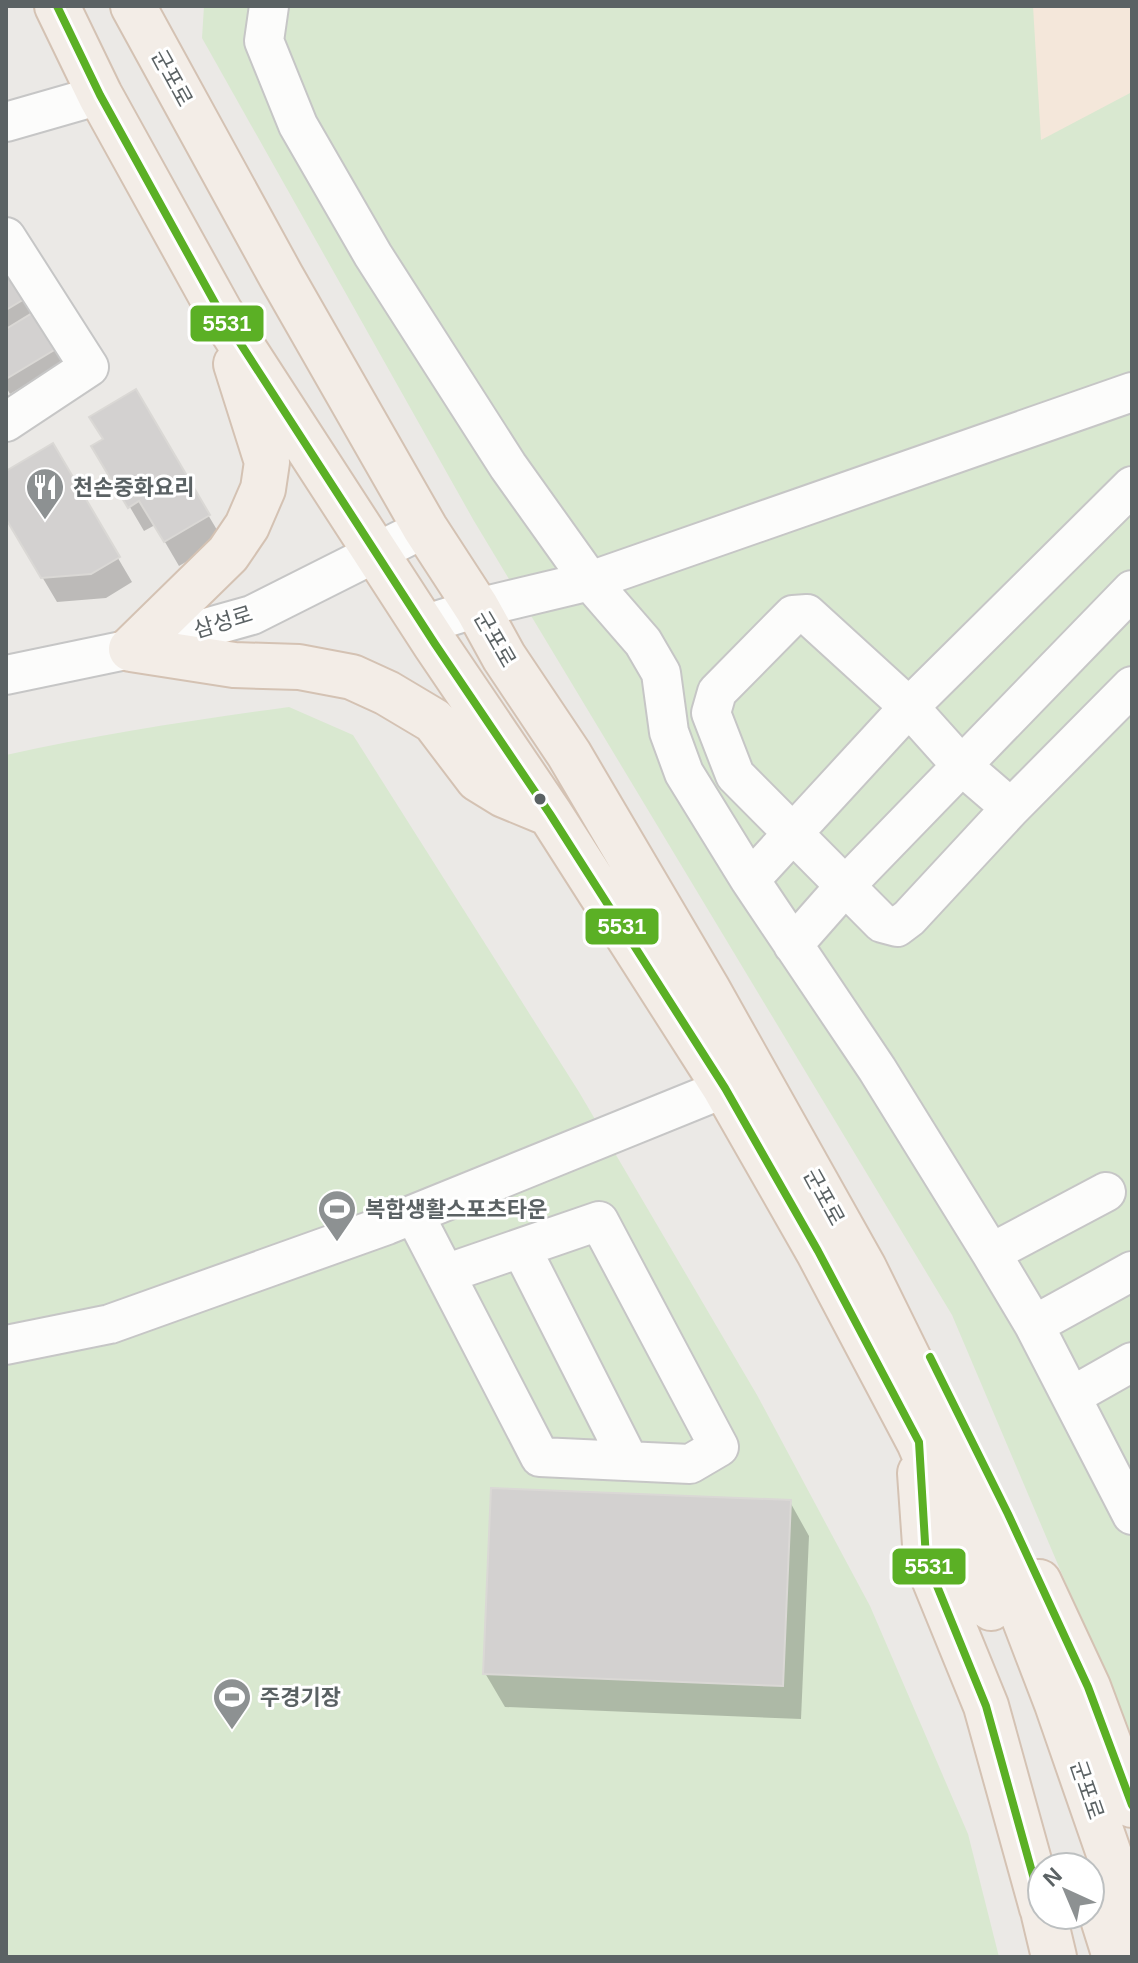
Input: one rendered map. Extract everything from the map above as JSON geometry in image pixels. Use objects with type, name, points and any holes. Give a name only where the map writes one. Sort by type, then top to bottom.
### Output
[{"type":"main road","name":"군포로","points":[[57,6],[100,95],[220,312],[376,554],[550,814],[725,1088],[818,1251],[919,1442],[1033,1710],[1081,1851]]},
{"type":"main road","name":"군포로","points":[[133,6],[281,276],[425,528],[477,608],[504,657],[569,754],[708,990],[864,1268],[982,1508],[1057,1704],[1132,1920]]},
{"type":"main road","points":[[131,649],[228,554],[247,526],[263,489],[267,462],[220,312]]},
{"type":"main road","points":[[131,649],[234,665],[299,667],[352,677],[387,693],[434,721],[478,779],[504,795],[550,814]]},
{"type":"main road","points":[[577,859],[581,852],[588,849],[595,854],[674,974],[688,984],[708,990]]},
{"type":"main road","name":"군포로","points":[[864,1268],[915,1326],[1008,1514],[1088,1687],[1132,1805]]},
{"type":"main road","name":"군포로","points":[[919,1442],[926,1559],[986,1706],[1026,1851]]},
{"type":"main road","points":[[1106,1929],[1115,1957]]},
{"type":"main road","points":[[1048,1931],[1054,1957]]},
{"type":"street","points":[[269,6],[264,41],[298,125],[373,255],[508,466],[590,581],[643,642],[661,673],[669,732],[684,773],[750,880],[877,1069],[991,1253],[1034,1325],[1132,1515]]},
{"type":"street","points":[[6,122],[100,95]]},
{"type":"street","points":[[6,237],[89,367],[6,422]]},
{"type":"street","points":[[423,625],[477,608],[590,581],[1132,392]]},
{"type":"street","points":[[750,880],[909,707],[1127,502]]},
{"type":"street","name":"삼성로","points":[[6,675],[131,649],[252,615],[425,528]]},
{"type":"street","points":[[793,945],[845,886],[1132,590]]},
{"type":"street","points":[[1011,808],[961,765],[909,707],[807,614],[793,615],[717,692],[711,713],[735,775],[882,923],[897,927],[1132,686]]},
{"type":"street","points":[[6,1345],[110,1324],[414,1214],[725,1088]]},
{"type":"street","points":[[991,1253],[1106,1192]]},
{"type":"street","points":[[414,1214],[445,1274],[540,1457],[690,1464],[719,1447],[599,1221],[445,1274]]},
{"type":"street","points":[[521,1248],[629,1461]]},
{"type":"street","points":[[1034,1325],[1132,1271]]},
{"type":"street","points":[[1072,1396],[1132,1362]]},
{"type":"green space","points":[[204,6],[1132,6],[1132,1739],[952,1315],[474,521],[202,38]]},
{"type":"green space","name":"복합생활스포츠타운","points":[[289,707],[353,735],[579,1092],[757,1395],[870,1606],[968,1834],[999,1957],[6,1957],[6,755],[147,728]]},
{"type":"sand","points":[[1033,6],[1132,6],[1132,92],[1041,140]]},
{"type":"building","points":[[6,263],[26,298],[6,310]]},
{"type":"building","points":[[34,312],[56,349],[6,379],[6,329]]},
{"type":"building","points":[[136,389],[210,515],[164,542],[139,501],[128,508],[91,446],[103,439],[89,417]]},
{"type":"building","points":[[53,443],[120,557],[91,574],[41,578],[6,519],[6,471]]},
{"type":"building","points":[[491,1488],[791,1500],[783,1686],[483,1674]]},
{"type":"transit line","name":"5531","points":[[57,6],[100,95],[220,312],[435,644],[550,814],[725,1088],[818,1251],[919,1442],[926,1559],[986,1706],[1026,1851]]},
{"type":"transit line","name":"5531","points":[[930,1357],[1008,1514],[1088,1687],[1132,1805]]},
{"type":"place","name":"천손중화요리","points":[[45,521]]},
{"type":"place","name":"복합생활스포츠타운","points":[[337,1243]]},
{"type":"place","name":"주경기장","points":[[232,1731]]}]
